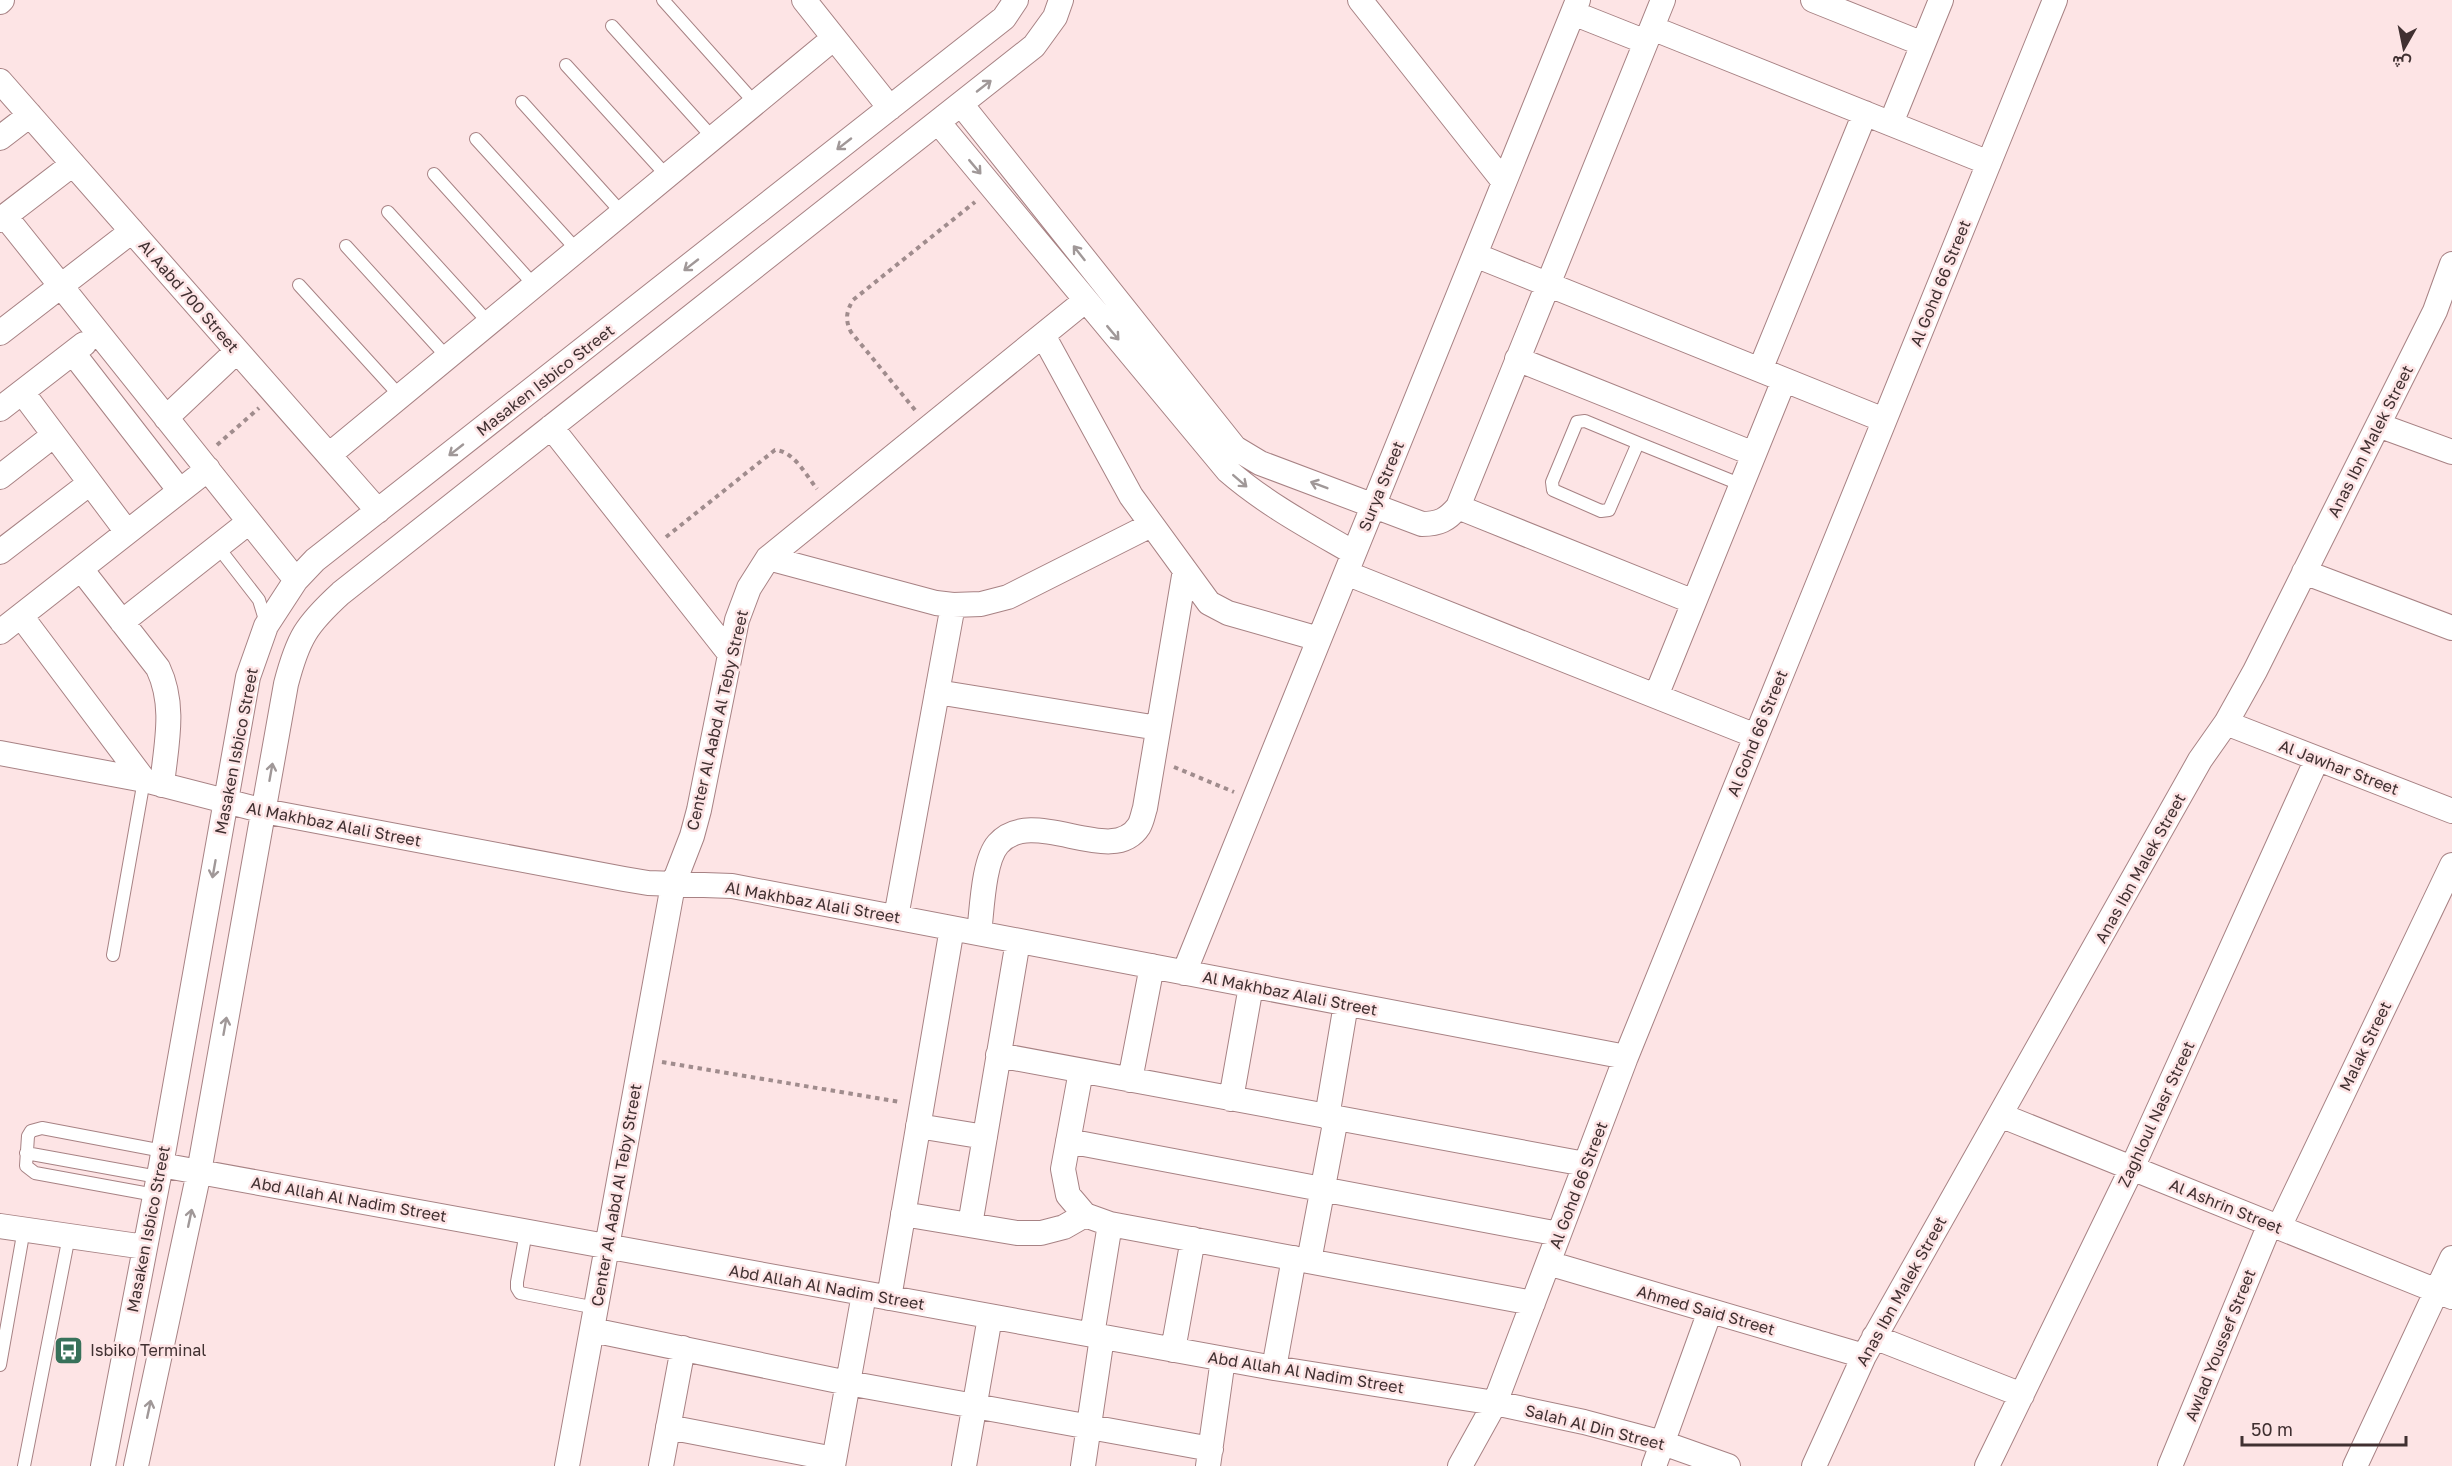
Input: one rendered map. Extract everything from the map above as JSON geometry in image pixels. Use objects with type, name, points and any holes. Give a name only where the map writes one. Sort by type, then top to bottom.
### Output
[{"type":"street","points":[[804,0],[890,108]]},
{"type":"street","name":"Masaken Isbico Street","points":[[103,1466],[159,1172],[248,677],[266,626],[296,580],[315,560],[1004,18],[1016,0]]},
{"type":"street","points":[[136,1466],[200,1172],[291,666],[296,648],[314,618],[341,593],[1034,46],[1055,17],[1061,0]]},
{"type":"street","points":[[1360,0],[1504,182]]},
{"type":"street","points":[[961,104],[1235,448],[1260,463],[1422,524],[1436,524],[1449,518],[1458,507],[1663,0]]},
{"type":"street","points":[[1813,0],[1923,44]]},
{"type":"street","points":[[1890,123],[1941,0]]},
{"type":"street","name":"Al Gohd 66 Street","points":[[1460,1466],[1495,1403],[1626,1057],[2055,0]]},
{"type":"street","points":[[1576,6],[1649,35],[1865,113],[1989,163]]},
{"type":"street","name":"Surya Street","points":[[1184,973],[1576,6]]},
{"type":"street","points":[[329,455],[834,38]]},
{"type":"street","name":"Al Aabd 700 Street","points":[[0,81],[378,511]]},
{"type":"street","points":[[1760,370],[1865,113]]},
{"type":"street","points":[[0,138],[30,115]]},
{"type":"street","points":[[938,122],[1228,471],[1259,496],[1350,563],[1656,696],[1756,736]]},
{"type":"street","points":[[73,164],[2,218],[61,287],[296,580]]},
{"type":"street","points":[[3,326],[61,287],[132,231]]},
{"type":"street","points":[[1475,255],[1884,420]]},
{"type":"street","name":"Anas Ibn Malek Street","points":[[1814,1466],[1869,1347],[2200,760],[2226,723],[2255,671],[2435,311],[2452,264]]},
{"type":"street","name":"Center Al Aabd Al Teby Street","points":[[567,1466],[673,885],[692,836],[699,810],[737,620],[745,598],[768,558],[1086,300]]},
{"type":"street","points":[[0,409],[98,333]]},
{"type":"street","points":[[1043,335],[1131,496],[1209,603],[1218,609],[1319,639]]},
{"type":"street","points":[[166,418],[237,351]]},
{"type":"street","points":[[73,352],[180,491]]},
{"type":"street","points":[[1518,359],[1754,454]]},
{"type":"street","points":[[1656,696],[1784,380]]},
{"type":"street","points":[[22,392],[127,532]]},
{"type":"street","points":[[2378,425],[2452,452]]},
{"type":"street","points":[[551,427],[730,654]]},
{"type":"street","points":[[0,477],[54,435]]},
{"type":"street","points":[[0,632],[180,491],[204,465]]},
{"type":"street","points":[[0,552],[90,483]]},
{"type":"street","points":[[1458,507],[1694,602]]},
{"type":"street","points":[[122,622],[249,522]]},
{"type":"street","points":[[768,558],[936,603],[981,604],[1008,597],[1151,525]]},
{"type":"street","points":[[81,569],[158,668],[165,684],[169,701],[153,783]]},
{"type":"street","points":[[979,933],[989,863],[998,844],[1014,832],[1035,830],[1105,841],[1124,839],[1139,826],[1145,808],[1185,570]]},
{"type":"street","points":[[2304,572],[2452,628]]},
{"type":"street","points":[[896,917],[953,605]]},
{"type":"street","points":[[21,616],[153,783]]},
{"type":"street","points":[[937,692],[1158,729]]},
{"type":"street","name":"Al Jawhar Street","points":[[2226,723],[2452,811]]},
{"type":"street","name":"Al Makhbaz Alali Street","points":[[2,751],[153,783],[264,811],[624,879],[673,885],[732,886],[1626,1057]]},
{"type":"street","name":"Zaghloul Nasr Street","points":[[1988,1466],[2132,1168],[2317,759]]},
{"type":"street","name":"Malak Street","points":[[2274,1226],[2452,865]]},
{"type":"street","points":[[889,1298],[952,928]]},
{"type":"street","points":[[969,1225],[1018,941]]},
{"type":"street","points":[[1131,1080],[1152,966]]},
{"type":"street","points":[[1231,1099],[1251,986]]},
{"type":"street","points":[[1274,1368],[1323,1188],[1346,1004]]},
{"type":"street","points":[[998,1055],[1586,1164]]},
{"type":"street","points":[[1081,1071],[1063,1169],[1068,1195],[1085,1215],[1110,1224],[1533,1303]]},
{"type":"street","name":"Al Ashrin Street","points":[[2000,1115],[2444,1294]]},
{"type":"street","points":[[920,1116],[985,1137]]},
{"type":"street","points":[[1068,1141],[1559,1234]]},
{"type":"street","name":"Abd Allah Al Nadim Street","points":[[159,1172],[200,1172],[1223,1359],[1495,1403]]},
{"type":"street","points":[[903,1214],[1017,1233],[1041,1233],[1064,1227],[1085,1215]]},
{"type":"street","points":[[1083,1466],[1110,1224]]},
{"type":"street","points":[[0,1226],[145,1247]]},
{"type":"street","name":"Awlad Youssef Street","points":[[2170,1466],[2274,1226]]},
{"type":"street","points":[[1173,1350],[1193,1239]]},
{"type":"street","points":[[2355,1466],[2444,1294],[2452,1258]]},
{"type":"street","name":"Ahmed Said Street","points":[[1548,1263],[1710,1311],[1869,1347],[2022,1395]]},
{"type":"street","points":[[668,1427],[833,1462],[864,1294]]},
{"type":"street","points":[[1654,1466],[1710,1311]]},
{"type":"street","points":[[964,1466],[990,1317]]},
{"type":"street","points":[[594,1319],[683,1348],[848,1383],[1089,1427],[1209,1458],[1223,1359]]},
{"type":"street","points":[[661,1466],[683,1348]]},
{"type":"street","name":"Salah Al Din Street","points":[[1495,1403],[1584,1422],[1663,1443],[1728,1466]]},
{"type":"lane","points":[[663,0],[755,103]]},
{"type":"lane","points":[[612,27],[713,138]]},
{"type":"lane","points":[[566,65],[667,176]]},
{"type":"lane","points":[[522,102],[622,213]]},
{"type":"lane","points":[[476,139],[577,250]]},
{"type":"lane","points":[[434,174],[534,285]]},
{"type":"lane","points":[[388,212],[489,323]]},
{"type":"lane","points":[[346,246],[447,357]]},
{"type":"lane","points":[[299,285],[400,396]]},
{"type":"lane","points":[[1638,443],[1609,510],[1601,511],[1553,490],[1552,482],[1577,422],[1585,421],[1742,484]]},
{"type":"lane","points":[[218,547],[259,600],[266,626]]},
{"type":"lane","points":[[113,955],[153,783]]},
{"type":"lane","points":[[42,1128],[159,1172],[35,1173],[26,1166],[26,1153],[31,1131],[42,1128]]},
{"type":"lane","points":[[26,1153],[159,1172]]},
{"type":"lane","points":[[0,1365],[24,1229]]},
{"type":"lane","points":[[526,1232],[517,1282],[520,1293],[594,1319]]},
{"type":"lane","points":[[24,1466],[69,1236]]},
{"type":"path","points":[[929,427],[852,332],[846,322],[847,310],[853,300],[992,188]]},
{"type":"path","points":[[204,465],[275,394]]},
{"type":"path","points":[[649,551],[775,450],[790,455],[831,506]]},
{"type":"path","points":[[1153,759],[1254,800]]},
{"type":"path","points":[[641,1058],[920,1116]]},
{"type":"place","name":"Isbiko Terminal","points":[[69,1350]]}]
